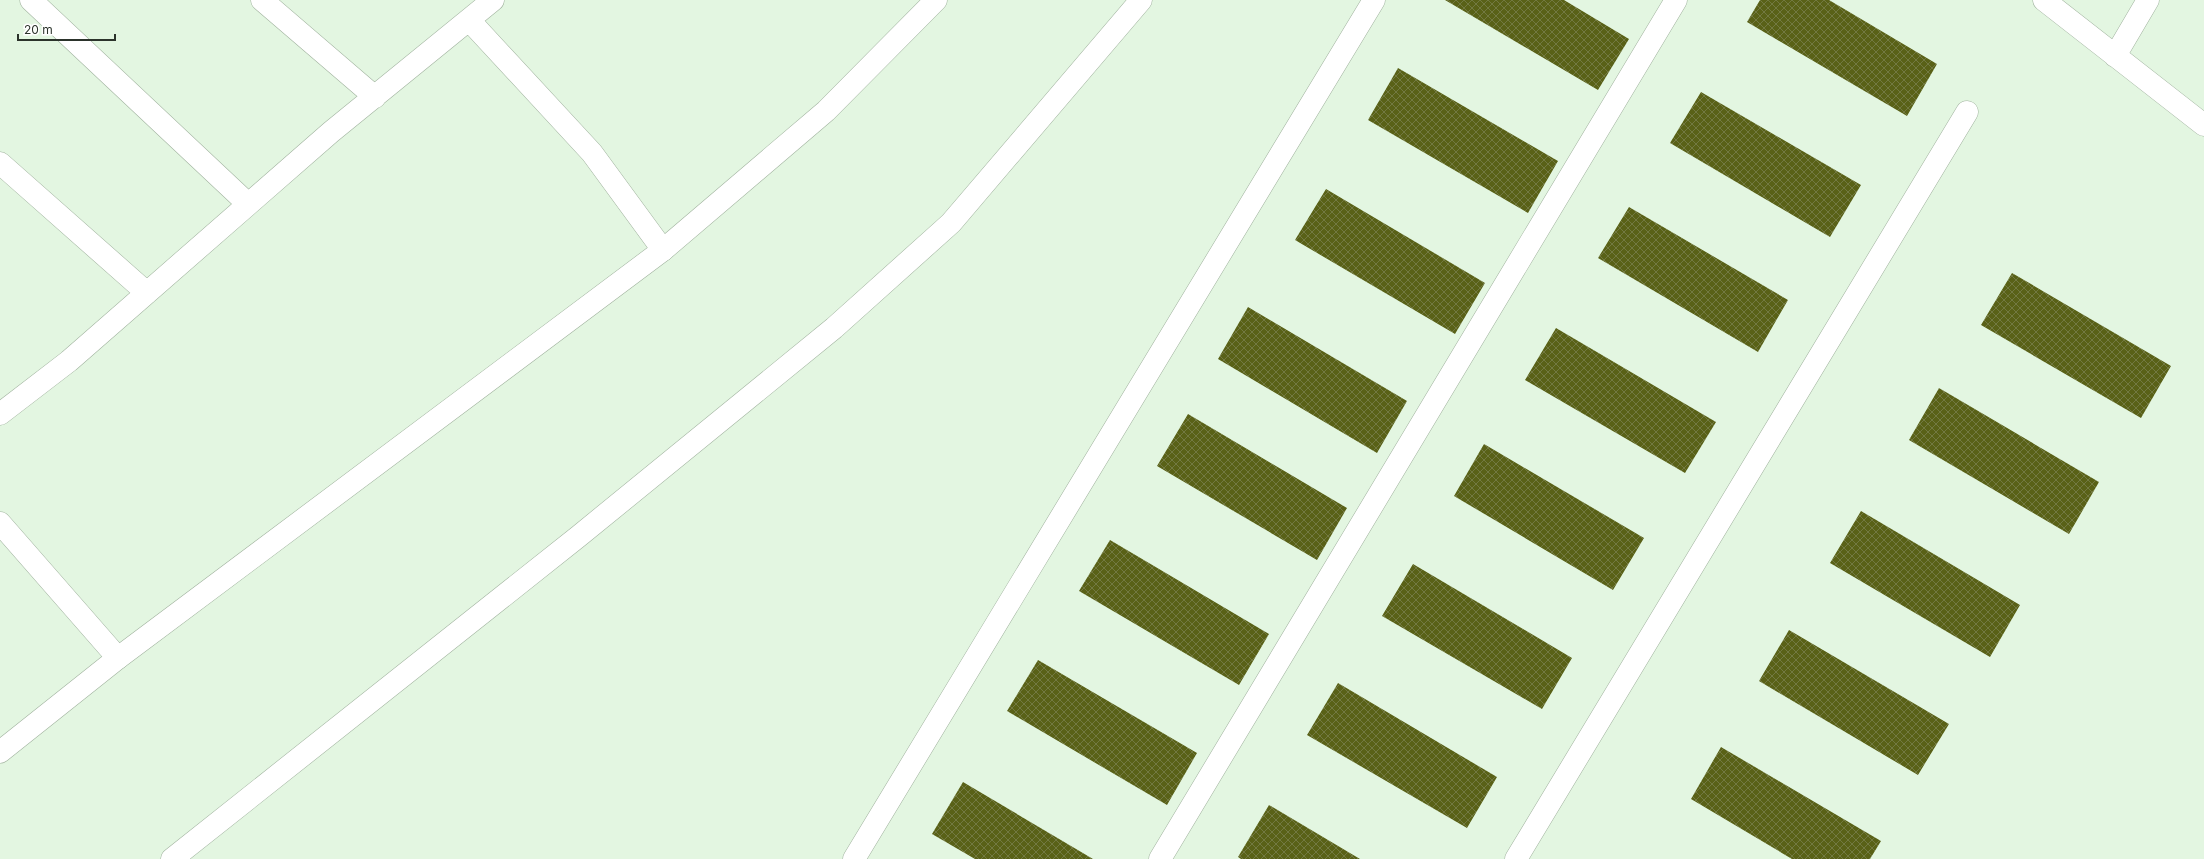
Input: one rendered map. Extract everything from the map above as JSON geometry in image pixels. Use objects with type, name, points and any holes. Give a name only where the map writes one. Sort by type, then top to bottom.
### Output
[{"type":"street","points":[[31,0],[248,204]]},
{"type":"street","points":[[262,0],[375,97]]},
{"type":"street","points":[[0,414],[69,361],[248,204],[493,0]]},
{"type":"street","points":[[0,752],[118,658],[663,250],[826,111],[936,0]]},
{"type":"street","points":[[172,859],[573,540],[834,328],[951,223],[1141,0]]},
{"type":"street","points":[[854,859],[1374,0]]},
{"type":"street","points":[[1160,859],[1676,0]]},
{"type":"street","points":[[2044,0],[2204,125]]},
{"type":"street","points":[[2115,56],[2148,0]]},
{"type":"street","points":[[469,20],[592,153],[663,250]]},
{"type":"street","points":[[1516,859],[1967,112]]},
{"type":"street","points":[[0,163],[147,293]]},
{"type":"street","points":[[0,524],[118,658]]},
{"type":"building","points":[[1445,0],[1564,0],[1629,39],[1598,90]]},
{"type":"building","points":[[1760,0],[1829,0],[1937,64],[1907,116],[1747,22]]},
{"type":"building","points":[[1398,68],[1558,161],[1528,213],[1368,120]]},
{"type":"building","points":[[1701,92],[1861,185],[1830,237],[1670,143]]},
{"type":"building","points":[[1326,189],[1485,283],[1455,334],[1295,240]]},
{"type":"building","points":[[1629,207],[1788,300],[1758,352],[1598,258]]},
{"type":"building","points":[[2012,273],[2171,366],[2141,418],[1981,325]]},
{"type":"building","points":[[1248,307],[1407,401],[1377,453],[1218,359]]},
{"type":"building","points":[[1556,328],[1716,422],[1685,473],[1525,380]]},
{"type":"building","points":[[1939,388],[2099,482],[2069,534],[1909,440]]},
{"type":"building","points":[[1188,414],[1347,508],[1317,560],[1157,466]]},
{"type":"building","points":[[1484,444],[1644,538],[1613,590],[1454,496]]},
{"type":"building","points":[[1861,511],[2020,605],[1990,657],[1830,563]]},
{"type":"building","points":[[1110,540],[1269,634],[1239,685],[1079,591]]},
{"type":"building","points":[[1413,564],[1572,658],[1542,709],[1382,616]]},
{"type":"building","points":[[1789,630],[1949,724],[1918,775],[1759,681]]},
{"type":"building","points":[[1038,660],[1197,753],[1167,805],[1007,711]]},
{"type":"building","points":[[1338,683],[1497,777],[1467,828],[1307,735]]},
{"type":"building","points":[[1721,747],[1881,841],[1870,859],[1792,859],[1691,799]]},
{"type":"building","points":[[963,782],[1093,859],[975,859],[932,834]]},
{"type":"building","points":[[1269,805],[1360,859],[1241,859],[1238,857]]}]
